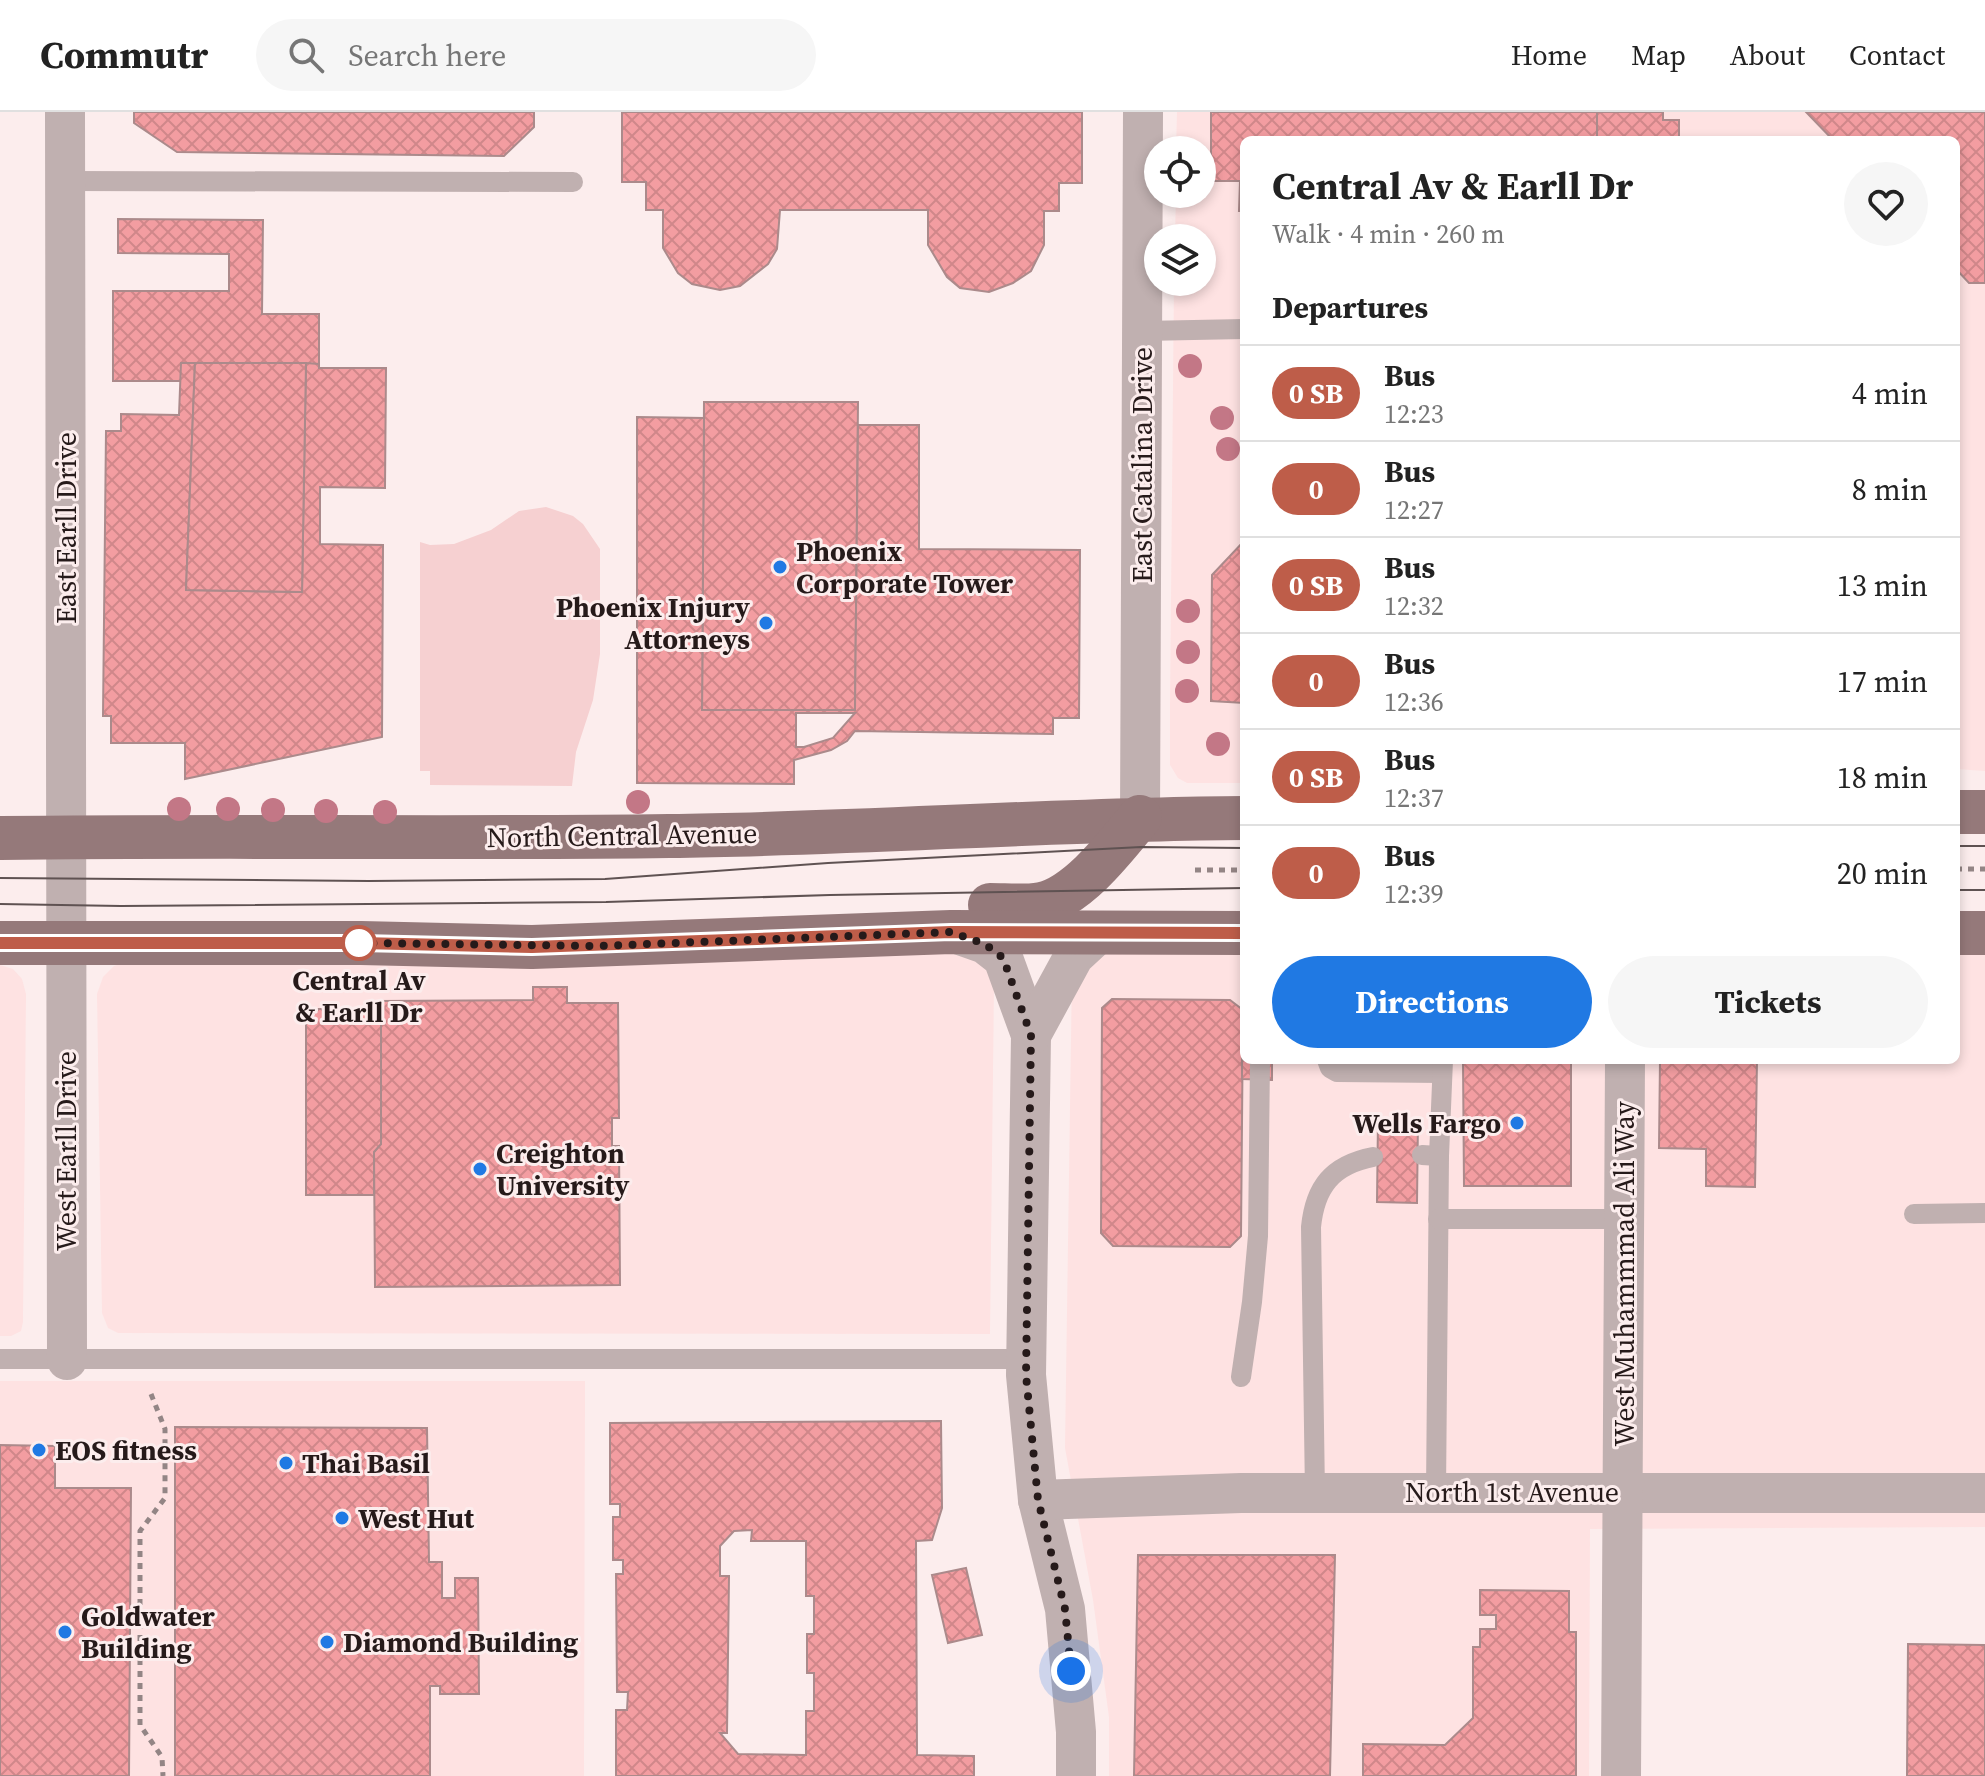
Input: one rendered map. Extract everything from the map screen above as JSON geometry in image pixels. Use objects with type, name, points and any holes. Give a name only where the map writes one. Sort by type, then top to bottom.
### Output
[{"type":"main road","points":[[1960,812],[1985,812]]},
{"type":"main road","name":"North Central Avenue","points":[[0,838],[669,836],[916,830],[1140,817],[1240,818]]},
{"type":"main road","points":[[823,937],[877,908],[1041,904],[1071,891],[1140,817]]},
{"type":"main road","points":[[0,943],[361,943],[532,947],[951,932],[1240,933]]},
{"type":"main road","points":[[1960,933],[1985,933]]},
{"type":"street","name":"East Earll Drive","points":[[65,112],[66,943]]},
{"type":"street","name":"East Catalina Drive","points":[[1140,817],[1143,112]]},
{"type":"street","points":[[1031,1035],[1074,956],[1101,931]]},
{"type":"street","points":[[951,932],[985,944],[1003,958],[1031,1035],[1026,1375],[1038,1500],[1065,1609],[1076,1732],[1076,1776]]},
{"type":"street","name":"West Earll Drive","points":[[66,943],[67,1360]]},
{"type":"street","name":"West Muhammmad Ali Way","points":[[1621,1776],[1625,1064]]},
{"type":"street","name":"North 1st Avenue","points":[[1038,1500],[1436,1492],[1985,1493]]},
{"type":"lane","points":[[65,181],[573,182]]},
{"type":"lane","points":[[1143,331],[1240,329]]},
{"type":"lane","points":[[1241,1377],[1258,1236],[1260,1064]]},
{"type":"lane","points":[[1328,1064],[1337,1072],[1443,1066],[1431,1156],[1438,1219],[1436,1492]]},
{"type":"lane","points":[[1315,1493],[1313,1204],[1325,1181],[1340,1170],[1373,1157]]},
{"type":"lane","points":[[1914,1214],[1985,1213]]},
{"type":"lane","points":[[1438,1219],[1625,1219]]},
{"type":"lane","points":[[0,1359],[1028,1359]]},
{"type":"path","points":[[1960,869],[1985,869]]},
{"type":"path","points":[[1195,870],[1240,870]]},
{"type":"path","points":[[151,1394],[165,1429],[165,1498],[140,1531],[140,1725],[162,1757],[163,1776]]},
{"type":"shaded area","points":[[1177,112],[1985,112],[1985,771],[1960,769],[1960,136],[1240,136],[1240,783],[1187,783],[1178,778],[1170,765],[1174,296],[1216,296],[1216,224],[1175,224],[1176,208],[1216,208],[1216,136],[1176,136]]},
{"type":"shaded area","points":[[546,507],[573,516],[583,524],[600,549],[600,654],[593,700],[576,752],[572,786],[430,785],[430,771],[420,771],[420,542],[430,545],[454,544],[491,530],[519,511]]},
{"type":"shaded area","points":[[1240,948],[1240,1064],[1960,1064],[1960,949],[1985,949],[1985,1527],[1590,1529],[1589,1776],[1109,1776],[1109,1717],[1093,1600],[1065,1448],[1072,972],[1085,952]]},
{"type":"shaded area","points":[[966,950],[982,955],[994,985],[990,1334],[118,1333],[108,1328],[102,1313],[97,994],[103,977],[114,966],[130,960]]},
{"type":"shaded area","points":[[0,965],[13,969],[22,979],[26,994],[23,1322],[21,1331],[11,1336],[0,1336]]},
{"type":"shaded area","points":[[0,1381],[585,1381],[584,1776],[0,1776]]},
{"type":"building","points":[[134,112],[534,112],[534,127],[504,156],[177,152],[134,123]]},
{"type":"building","points":[[622,112],[1082,112],[1082,183],[1059,183],[1059,211],[1044,211],[1044,245],[1031,271],[1013,283],[989,292],[960,288],[947,277],[928,245],[928,210],[780,210],[777,249],[768,264],[740,286],[720,290],[692,284],[678,273],[663,248],[663,210],[646,210],[646,182],[622,182]]},
{"type":"building","points":[[1211,112],[1597,112],[1597,136],[1240,136],[1240,181],[1216,181],[1216,136],[1211,136]]},
{"type":"building","points":[[1597,112],[1663,112],[1663,120],[1679,120],[1679,136],[1597,136]]},
{"type":"building","points":[[1806,112],[1985,112],[1985,283],[1969,283],[1960,273],[1960,136],[1829,136]]},
{"type":"building","points":[[118,219],[263,220],[262,314],[319,314],[319,364],[181,363],[181,381],[113,381],[113,291],[229,291],[229,254],[118,253]]},
{"type":"building","points":[[181,363],[195,363],[186,590],[302,592],[306,363],[319,364],[319,368],[386,368],[385,488],[320,487],[320,544],[383,545],[382,737],[185,779],[185,743],[111,743],[111,716],[103,716],[106,431],[121,431],[121,414],[179,415]]},
{"type":"building","points":[[195,363],[306,363],[302,592],[186,590]]},
{"type":"building","name":"Phoenix Corporate Tower","points":[[704,402],[858,402],[855,710],[702,710]]},
{"type":"building","points":[[637,417],[704,418],[702,710],[855,710],[858,425],[919,425],[919,549],[1080,550],[1079,718],[1053,718],[1053,734],[855,731],[847,741],[831,750],[794,760],[794,784],[637,783]],"holes":[[[796,713],[855,713],[833,738],[796,747]]]},
{"type":"building","points":[[1240,545],[1240,703],[1211,701],[1212,575]]},
{"type":"building","points":[[533,987],[567,987],[567,1003],[618,1003],[619,1118],[612,1118],[612,1146],[619,1146],[620,1285],[375,1287],[374,1152],[381,1144],[379,1001],[533,1000]]},
{"type":"building","points":[[1112,999],[1230,1000],[1240,1008],[1241,1236],[1230,1247],[1113,1246],[1101,1233],[1102,1008]]},
{"type":"building","points":[[306,1009],[381,1009],[381,1144],[374,1152],[374,1195],[306,1195]]},
{"type":"building","points":[[1242,1064],[1272,1064],[1272,1080],[1242,1079]]},
{"type":"building","name":"Wells Fargo","points":[[1463,1064],[1571,1064],[1571,1186],[1464,1186]]},
{"type":"building","points":[[1660,1064],[1757,1064],[1755,1187],[1706,1186],[1706,1149],[1659,1148]]},
{"type":"building","points":[[1378,1119],[1418,1120],[1417,1203],[1377,1202]]},
{"type":"building","points":[[941,1421],[942,1508],[932,1540],[916,1541],[917,1755],[974,1756],[974,1776],[616,1776],[616,1710],[627,1710],[628,1692],[617,1692],[616,1574],[623,1574],[623,1560],[613,1560],[613,1517],[620,1517],[620,1504],[610,1504],[610,1423]],"holes":[[[752,1530],[751,1541],[806,1541],[806,1596],[814,1596],[814,1634],[807,1634],[807,1673],[814,1673],[814,1711],[806,1711],[806,1755],[738,1754],[720,1733],[727,1733],[729,1576],[720,1576],[720,1546],[734,1531]]]},
{"type":"building","name":"Diamond Building","points":[[175,1427],[427,1428],[429,1562],[442,1562],[442,1598],[455,1598],[455,1578],[478,1578],[479,1694],[440,1694],[440,1686],[430,1686],[430,1776],[175,1776]]},
{"type":"building","name":"Goldwater Building","points":[[0,1445],[55,1446],[55,1488],[131,1488],[129,1776],[0,1776]]},
{"type":"building","points":[[1138,1555],[1335,1555],[1330,1776],[1134,1776]]},
{"type":"building","points":[[966,1568],[982,1635],[948,1643],[932,1575]]},
{"type":"building","points":[[1480,1590],[1569,1591],[1569,1632],[1576,1632],[1576,1776],[1363,1776],[1363,1744],[1445,1745],[1473,1718],[1473,1647],[1480,1647],[1480,1629],[1496,1629],[1496,1615],[1480,1615]]},
{"type":"building","points":[[1908,1644],[1985,1645],[1985,1776],[1907,1776]]},
{"type":"tram line","points":[[1960,846],[1985,846]]},
{"type":"tram line","points":[[0,878],[605,879],[828,863],[1141,847],[1240,848]]},
{"type":"tram line","points":[[0,904],[606,902],[1240,888]]},
{"type":"tram line","points":[[1960,890],[1985,890]]},
{"type":"bus line","points":[[0,943],[361,943],[532,947],[951,932],[1240,933]]},
{"type":"place","name":"Phoenix Corporate Tower","points":[[780,567]]},
{"type":"place","name":"Phoenix Injury Attorneys","points":[[766,623]]},
{"type":"place","name":"Central Av & Earll Dr","points":[[359,943]]},
{"type":"place","name":"Wells Fargo","points":[[1517,1123]]},
{"type":"place","name":"Creighton University","points":[[480,1169]]},
{"type":"place","name":"EOS fitness","points":[[39,1450]]},
{"type":"place","name":"Thai Basil","points":[[286,1463]]},
{"type":"place","name":"West Hut","points":[[342,1518]]},
{"type":"place","name":"Goldwater Building","points":[[65,1632]]},
{"type":"place","name":"Diamond Building","points":[[327,1642]]},
{"type":"route","points":[[359,943],[598,946],[951,932],[985,944],[1003,958],[1031,1035],[1026,1375],[1038,1500],[1065,1609],[1071,1671]]}]
